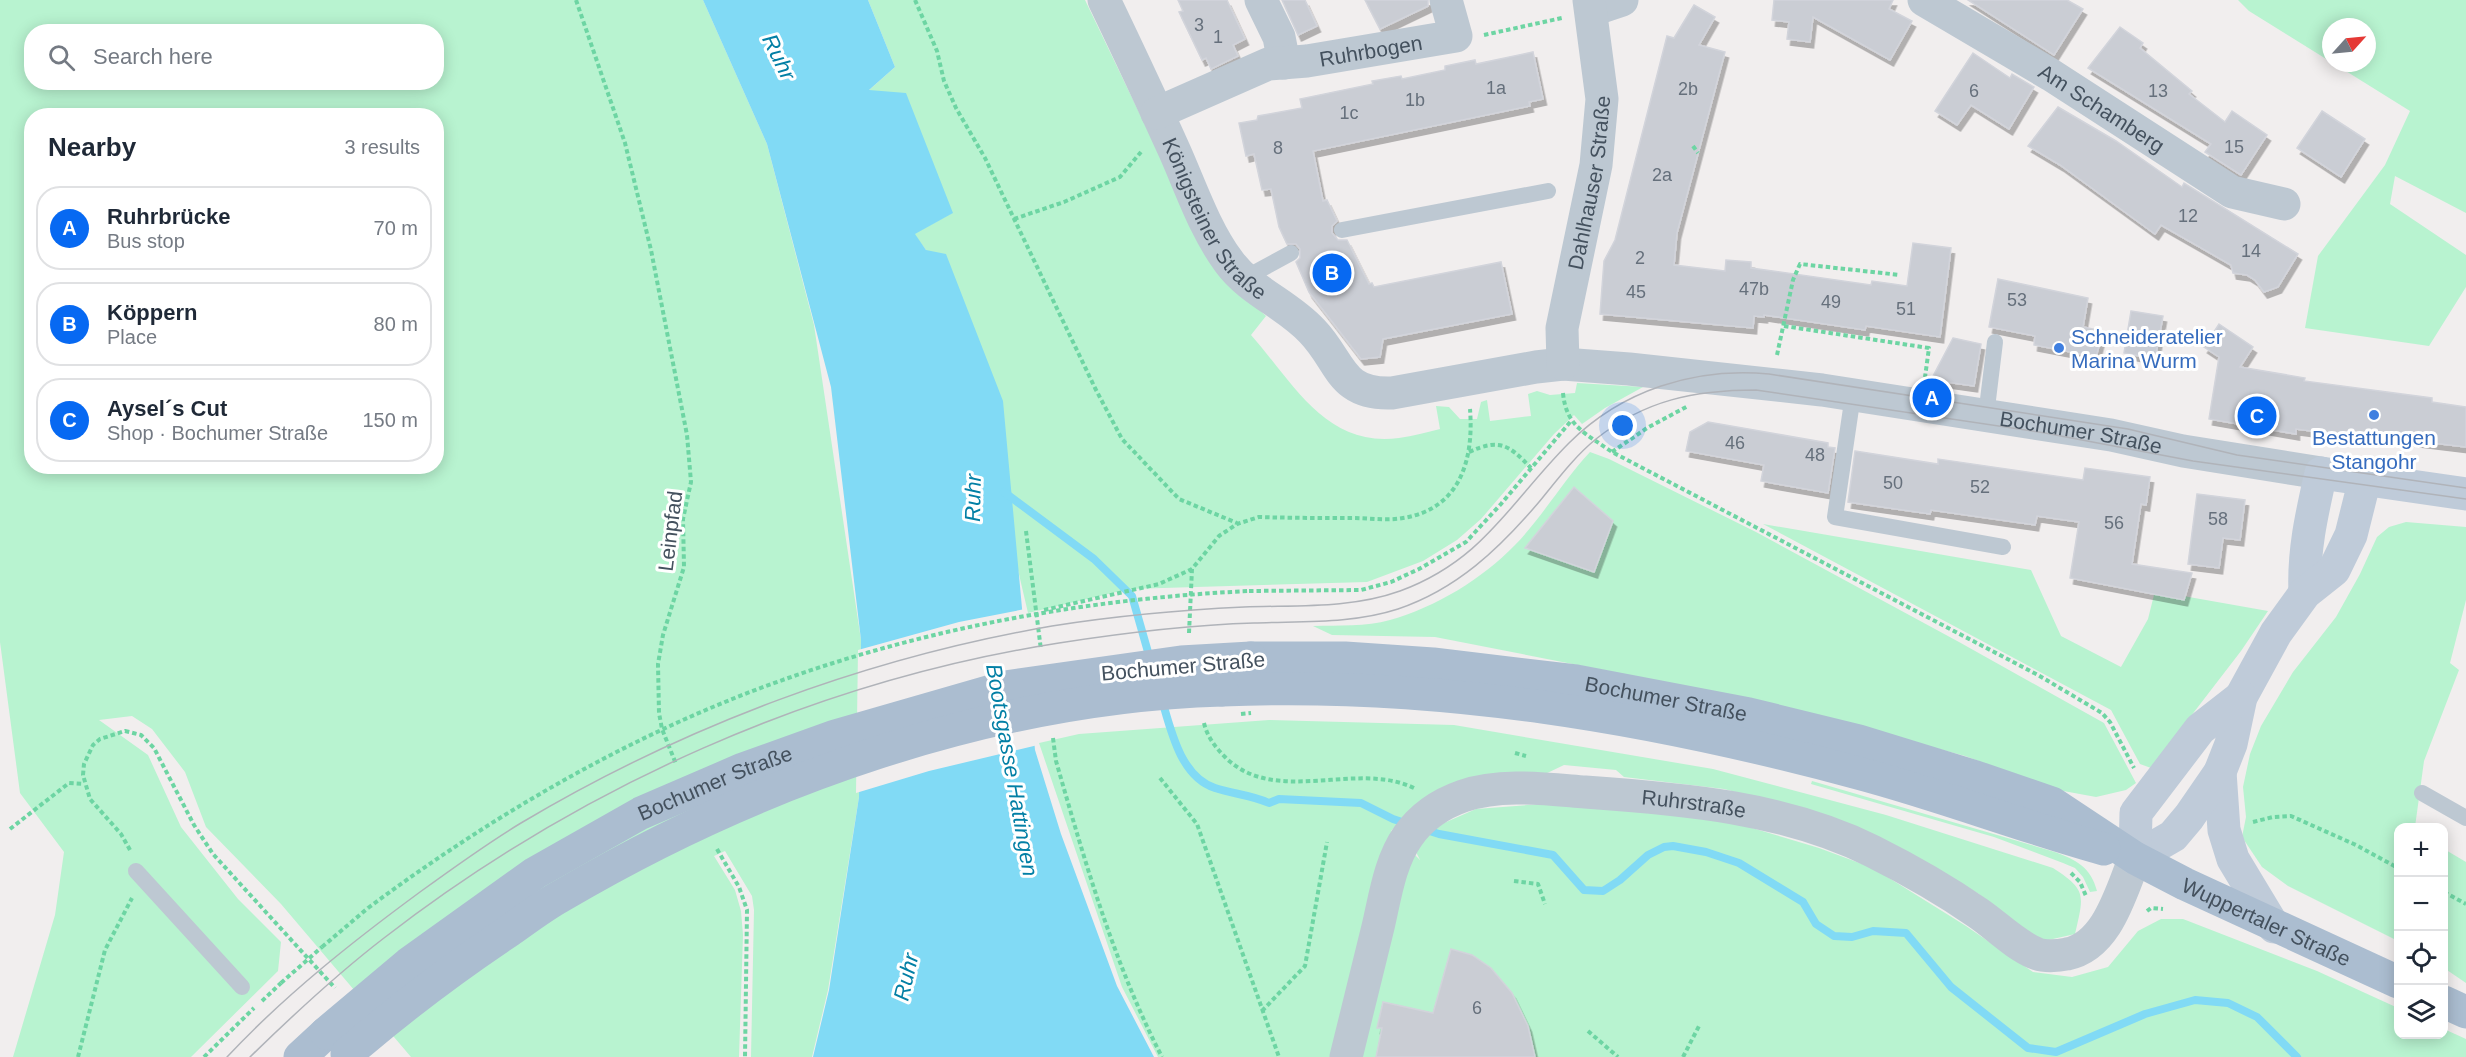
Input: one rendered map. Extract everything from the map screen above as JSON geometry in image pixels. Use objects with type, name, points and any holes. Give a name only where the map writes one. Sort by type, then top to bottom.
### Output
[{"type":"main road","name":"Bochumer Straße","points":[[300,1057],[339,1048],[408,964],[535,873],[641,813],[743,769],[835,736],[1005,687],[1181,662],[1251,687],[1345,658],[1508,672],[1634,690],[1749,714],[1859,741],[1976,777],[2052,803],[2135,858]]},
{"type":"main road","name":"Wuppertaler Straße","points":[[2135,858],[2197,891],[2394,980]]},
{"type":"main road","points":[[2448,1004],[2466,1012]]},
{"type":"street","name":"Königsteiner Straße","points":[[1104,0],[1215,239],[1228,261],[1243,279],[1302,320],[1317,335],[1346,378],[1362,390],[1376,394]]},
{"type":"street","points":[[1261,0],[1279,37],[1284,63]]},
{"type":"street","points":[[1446,0],[1456,36]]},
{"type":"street","name":"Am Schamberg","points":[[1924,0],[2051,75],[2232,192],[2284,204]]},
{"type":"street","name":"Dahlhauser Straße","points":[[1563,377],[1562,328],[1596,165],[1602,99],[1601,3]]},
{"type":"street","name":"Ruhrbogen","points":[[1160,120],[1246,72],[1268,64],[1307,61],[1456,36]]},
{"type":"street","name":"Bochumer Straße","points":[[1376,394],[1536,367],[1563,377],[1727,379],[1853,395],[2103,433],[2183,451],[2466,494]]},
{"type":"street","points":[[2305,593],[2304,564],[2310,520],[2321,473]]},
{"type":"street","points":[[2135,858],[2173,836],[2220,772],[2231,744],[2241,697],[2276,633],[2305,593],[2334,570],[2351,535],[2366,479]]},
{"type":"street","points":[[2135,858],[2136,813],[2200,729],[2241,697]]},
{"type":"street","points":[[2220,772],[2224,830],[2233,859],[2274,927]]},
{"type":"street","name":"Ruhrstraße","points":[[1424,819],[1465,795],[1492,790],[1543,789],[1647,796],[1728,806],[1798,823],[1870,850],[1926,880],[1977,912],[2024,948],[2039,955],[2065,955],[2075,952],[2098,935],[2112,912],[2135,858]]},
{"type":"street","points":[[1346,1057],[1388,887],[1400,848],[1424,819]]},
{"type":"lane","points":[[1342,230],[1548,191]]},
{"type":"lane","points":[[1243,279],[1291,253]]},
{"type":"lane","points":[[1986,416],[1995,342]]},
{"type":"lane","points":[[1853,395],[1835,517],[2003,547]]},
{"type":"lane","points":[[2422,794],[2466,818]]},
{"type":"lane","points":[[136,872],[242,987]]},
{"type":"path","name":"Leinpfad","points":[[576,0],[625,143],[651,250],[687,435],[691,482],[683,519],[684,567],[663,634],[658,664],[657,695],[662,729],[680,774]]},
{"type":"path","points":[[915,0],[937,51],[944,81],[956,108],[985,158],[1095,388],[1122,439],[1179,500],[1238,524]]},
{"type":"path","points":[[1456,36],[1484,35],[1601,3]]},
{"type":"path","points":[[1014,219],[1064,202],[1120,177],[1160,120]]},
{"type":"path","points":[[1693,146],[1698,153]]},
{"type":"path","points":[[1777,358],[1793,280],[1800,264],[1900,275]]},
{"type":"path","points":[[1784,326],[1929,348],[1924,381]]},
{"type":"path","points":[[1563,377],[1570,421],[1581,432],[1612,452],[2038,675],[2102,713],[2110,722],[2136,770],[2153,789]]},
{"type":"path","points":[[1612,452],[1647,428],[1678,413],[1727,379]]},
{"type":"path","points":[[1044,610],[1160,584],[1192,569],[1219,536],[1238,524],[1259,517],[1401,519],[1440,506],[1447,499],[1463,471],[1469,452],[1469,403]]},
{"type":"path","points":[[204,1057],[281,983],[368,908],[483,828],[603,759],[748,693],[828,665],[968,627],[1114,601],[1182,594],[1249,591],[1361,590],[1400,578],[1466,542],[1570,421]]},
{"type":"path","points":[[1469,452],[1492,444],[1502,444],[1519,455],[1531,468]]},
{"type":"path","points":[[1026,531],[1042,658]]},
{"type":"path","points":[[1189,640],[1192,569]]},
{"type":"path","points":[[1230,714],[1251,687]]},
{"type":"path","points":[[1203,720],[1206,732],[1216,749],[1230,762],[1250,774],[1271,780],[1387,779],[1404,783],[1425,794],[1424,819]]},
{"type":"path","points":[[1051,727],[1056,761],[1096,896],[1144,1023],[1162,1057]]},
{"type":"path","points":[[78,1057],[105,950],[130,904],[136,883],[136,872],[128,845],[94,805],[84,784],[84,764],[93,746],[100,739],[125,731],[141,735],[159,756],[194,825],[213,854],[298,950]]},
{"type":"path","points":[[1042,737],[1053,735]]},
{"type":"path","points":[[1160,778],[1197,824],[1279,1057]]},
{"type":"path","points":[[10,829],[69,783],[84,784]]},
{"type":"path","points":[[2224,830],[2273,817],[2291,816],[2394,865]]},
{"type":"path","points":[[713,841],[739,887],[747,910],[745,1057]]},
{"type":"path","points":[[1262,1011],[1305,966],[1327,842]]},
{"type":"path","points":[[1514,881],[1538,884],[1545,904]]},
{"type":"path","points":[[2448,894],[2466,904]]},
{"type":"path","points":[[1683,1057],[1700,1026]]},
{"type":"path","points":[[1588,1031],[1618,1057]]},
{"type":"green space","points":[[0,0],[703,0],[767,144],[814,325],[861,640],[859,797],[828,990],[812,1057],[751,1057],[754,910],[752,896],[725,851],[714,856],[735,890],[741,911],[743,935],[739,1057],[411,1057],[281,904],[206,827],[185,772],[152,729],[132,716],[99,720],[148,755],[181,827],[238,899],[281,942],[278,971],[191,1057],[13,1057],[55,915],[64,852],[20,793],[0,642]]},
{"type":"green space","points":[[868,0],[1085,0],[1213,266],[1266,316],[1251,335],[1313,408],[1331,422],[1351,433],[1373,438],[1399,438],[1420,434],[1440,429],[1436,406],[1449,407],[1460,419],[1477,419],[1481,402],[1487,400],[1490,421],[1531,416],[1528,394],[1537,391],[1550,395],[1575,393],[1577,383],[1643,387],[1582,424],[1574,415],[1554,434],[1481,519],[1457,540],[1423,561],[1367,582],[1129,589],[1028,613],[1014,553],[926,250],[914,234],[952,213],[868,91],[895,67]]},
{"type":"green space","points":[[2238,0],[2466,0],[2466,213],[2395,176],[2390,204],[2466,255],[2466,287],[2429,346],[2305,328],[2318,256],[2385,165],[2410,111],[2347,72],[2376,72],[2376,18],[2322,18],[2322,56],[2249,11]]},
{"type":"green space","points":[[1590,452],[1609,459],[1756,532],[2104,723],[2136,783],[2126,790],[2096,797],[2058,790],[1965,756],[1761,701],[1435,637],[1332,635],[1313,626],[1362,625],[1390,620],[1441,600],[1473,580],[1515,545]]},
{"type":"green space","points":[[2406,522],[2466,527],[2466,600],[2450,663],[2459,670],[2424,761],[2416,823],[2394,823],[2394,939],[2288,886],[2262,867],[2242,837],[2246,817],[2243,787],[2250,754],[2261,726],[2293,672],[2336,617],[2377,537],[2389,527]]},
{"type":"green space","points":[[1763,524],[2031,570],[2061,636],[2121,667],[2148,619],[2155,591],[2268,611],[2241,651],[2151,768],[2140,764],[2111,710]]},
{"type":"green space","points":[[1269,720],[1454,725],[1713,769],[1886,815],[2053,868],[2072,882],[2080,895],[2080,910],[2075,934],[2044,941],[2023,931],[1979,894],[1923,862],[1797,808],[1724,789],[1624,777],[1616,770],[1564,765],[1541,776],[1420,803],[1391,831],[1420,860],[1416,852],[1423,838],[1444,823],[1476,809],[1541,804],[1636,810],[1732,822],[1819,848],[1873,868],[1966,926],[2033,972],[2072,977],[2108,967],[2138,931],[2161,919],[2183,919],[2317,971],[2394,1006],[2394,1039],[2448,1039],[2448,1031],[2466,1039],[2466,1057],[1158,1057],[1122,987],[1039,743],[1079,734]]},
{"type":"green space","points":[[1812,781],[2055,852],[2070,858],[2087,870],[2097,891],[2090,892],[2083,877],[2075,868],[2063,863],[1994,837],[1811,784]]},
{"type":"green space","points":[[2448,851],[2466,862],[2466,983],[2448,971]]},
{"type":"water","points":[[703,0],[868,0],[895,67],[869,90],[906,93],[953,213],[915,234],[926,250],[946,254],[1003,401],[1035,750],[1061,834],[1117,986],[1154,1057],[813,1057],[829,990],[859,797],[861,640],[831,387],[767,144]]},
{"type":"pier","points":[[1025,609],[1038,745],[929,771],[856,793],[858,650],[959,622]]},
{"type":"building","points":[[1178,0],[1227,0],[1245,39],[1233,45],[1238,56],[1211,69],[1206,58],[1202,60],[1179,12],[1183,11]]},
{"type":"building","points":[[1282,0],[1305,0],[1317,26],[1298,35]]},
{"type":"building","points":[[1365,0],[1428,0],[1428,6],[1380,29]]},
{"type":"building","points":[[1774,0],[1893,0],[1889,9],[1912,21],[1890,60],[1813,17],[1810,42],[1787,39],[1789,22],[1772,20]]},
{"type":"building","points":[[1968,0],[2067,0],[2083,9],[2054,55]]},
{"type":"building","points":[[1694,5],[1715,17],[1699,45],[1725,52],[1677,233],[1674,265],[1725,271],[1726,260],[1751,262],[1751,268],[1871,285],[1872,281],[1907,286],[1913,243],[1951,248],[1940,337],[1866,326],[1865,330],[1764,315],[1764,317],[1754,316],[1753,328],[1600,314],[1604,261],[1615,240],[1667,36],[1674,38]]},
{"type":"building","points":[[2120,27],[2143,43],[2140,48],[2192,91],[2189,94],[2225,122],[2232,111],[2267,135],[2241,175],[2205,152],[2211,144],[2088,68]]},
{"type":"building","points":[[1533,52],[1543,99],[1529,102],[1530,106],[1313,151],[1323,201],[1327,200],[1337,221],[1332,226],[1332,233],[1338,240],[1347,240],[1369,284],[1372,283],[1374,287],[1501,262],[1512,314],[1383,339],[1380,357],[1361,359],[1309,292],[1296,262],[1300,258],[1300,249],[1296,244],[1287,244],[1279,227],[1271,189],[1262,190],[1254,154],[1246,156],[1239,123],[1257,120],[1258,116],[1302,108],[1300,99],[1373,84],[1372,81],[1401,76],[1402,79],[1445,70],[1445,66],[1475,60],[1476,64]]},
{"type":"building","points":[[1973,53],[2010,78],[2012,74],[2034,87],[2009,129],[1971,105],[1957,125],[1935,111]]},
{"type":"building","points":[[2058,107],[2116,141],[2182,187],[2184,183],[2298,254],[2278,287],[2264,292],[2255,280],[2247,275],[2233,273],[2231,265],[2161,225],[2155,234],[2060,165],[2028,146]]},
{"type":"building","points":[[2322,111],[2365,139],[2341,177],[2297,148]]},
{"type":"building","points":[[1998,279],[2088,298],[2083,327],[2103,331],[2096,357],[2034,345],[2035,336],[1989,327]]},
{"type":"building","points":[[2131,311],[2163,316],[2155,359],[2124,353]]},
{"type":"building","points":[[2219,324],[2253,347],[2240,367],[2305,378],[2304,381],[2432,398],[2432,402],[2466,407],[2466,447],[2342,432],[2342,435],[2296,429],[2296,434],[2209,419],[2219,357],[2204,347]]},
{"type":"building","points":[[1953,338],[1981,344],[1974,386],[1931,380]]},
{"type":"building","points":[[1708,422],[1828,443],[1828,447],[1835,448],[1828,493],[1761,481],[1764,465],[1686,451],[1690,432]]},
{"type":"building","points":[[1855,451],[1938,464],[1938,459],[2083,480],[2085,468],[2150,477],[2146,505],[2141,504],[2132,564],[2192,573],[2184,600],[2070,578],[2079,522],[2037,516],[2035,525],[1931,510],[1930,514],[1848,502]]},
{"type":"building","points":[[1574,487],[1613,521],[1594,572],[1525,548]]},
{"type":"building","points":[[2197,494],[2245,500],[2240,540],[2223,538],[2219,568],[2188,564]]},
{"type":"building","points":[[1451,949],[1472,955],[1491,968],[1512,993],[1528,1026],[1535,1057],[1376,1057],[1382,1028],[1377,1028],[1383,1002],[1433,1013]]},
{"type":"waterway","points":[[1004,492],[1094,559],[1132,596],[1150,659]]},
{"type":"waterway","points":[[1162,700],[1179,752],[1194,774],[1203,782],[1215,788],[1269,803],[1279,799],[1361,803],[1408,824]]},
{"type":"waterway","points":[[1423,829],[1553,855],[1584,890],[1603,891],[1620,880],[1648,855],[1664,847],[1673,846],[1706,852],[1739,863],[1803,902],[1816,924],[1834,936],[1852,937],[1873,931],[1906,933],[1951,987],[2028,1048],[2056,1052],[2145,1014],[2195,1000],[2228,1003],[2257,1017],[2297,1057]]},
{"type":"tram line","points":[[227,1057],[272,1012],[320,970],[369,930],[445,874],[521,823],[647,756],[712,726],[778,700],[845,677],[982,640],[1052,626],[1124,616],[1220,608],[1342,603],[1362,601],[1400,591],[1429,578],[1454,563],[1475,546],[1494,528],[1548,465],[1590,425],[1612,409],[1636,396],[1687,379],[1714,374],[1769,374],[2128,429],[2237,455],[2466,488]]},
{"type":"tram line","points":[[250,1057],[349,966],[459,884],[537,834],[619,788],[703,748],[790,713],[878,684],[968,660],[1059,643],[1131,633],[1229,624],[1345,619],[1398,609],[1439,590],[1476,566],[1508,536],[1573,461],[1596,439],[1614,426],[1652,406],[1691,395],[1756,390],[2045,433],[2193,461],[2466,499]]},
{"type":"place","name":"Köppern","points":[[1332,273]]},
{"type":"place","name":"Schneideratelier Marina Wurm","points":[[2059,348]]},
{"type":"place","name":"Ruhrbrücke","points":[[1932,398]]},
{"type":"place","name":"Bestattungen Stangohr","points":[[2374,415]]},
{"type":"place","name":"Aysel´s Cut","points":[[2257,416]]},
{"type":"water label","name":"Ruhr","points":[[779,57]]},
{"type":"water label","name":"Ruhr","points":[[973,498]]},
{"type":"water label","name":"Bootsgasse Hattingen","points":[[1012,770]]},
{"type":"water label","name":"Ruhr","points":[[906,977]]}]
